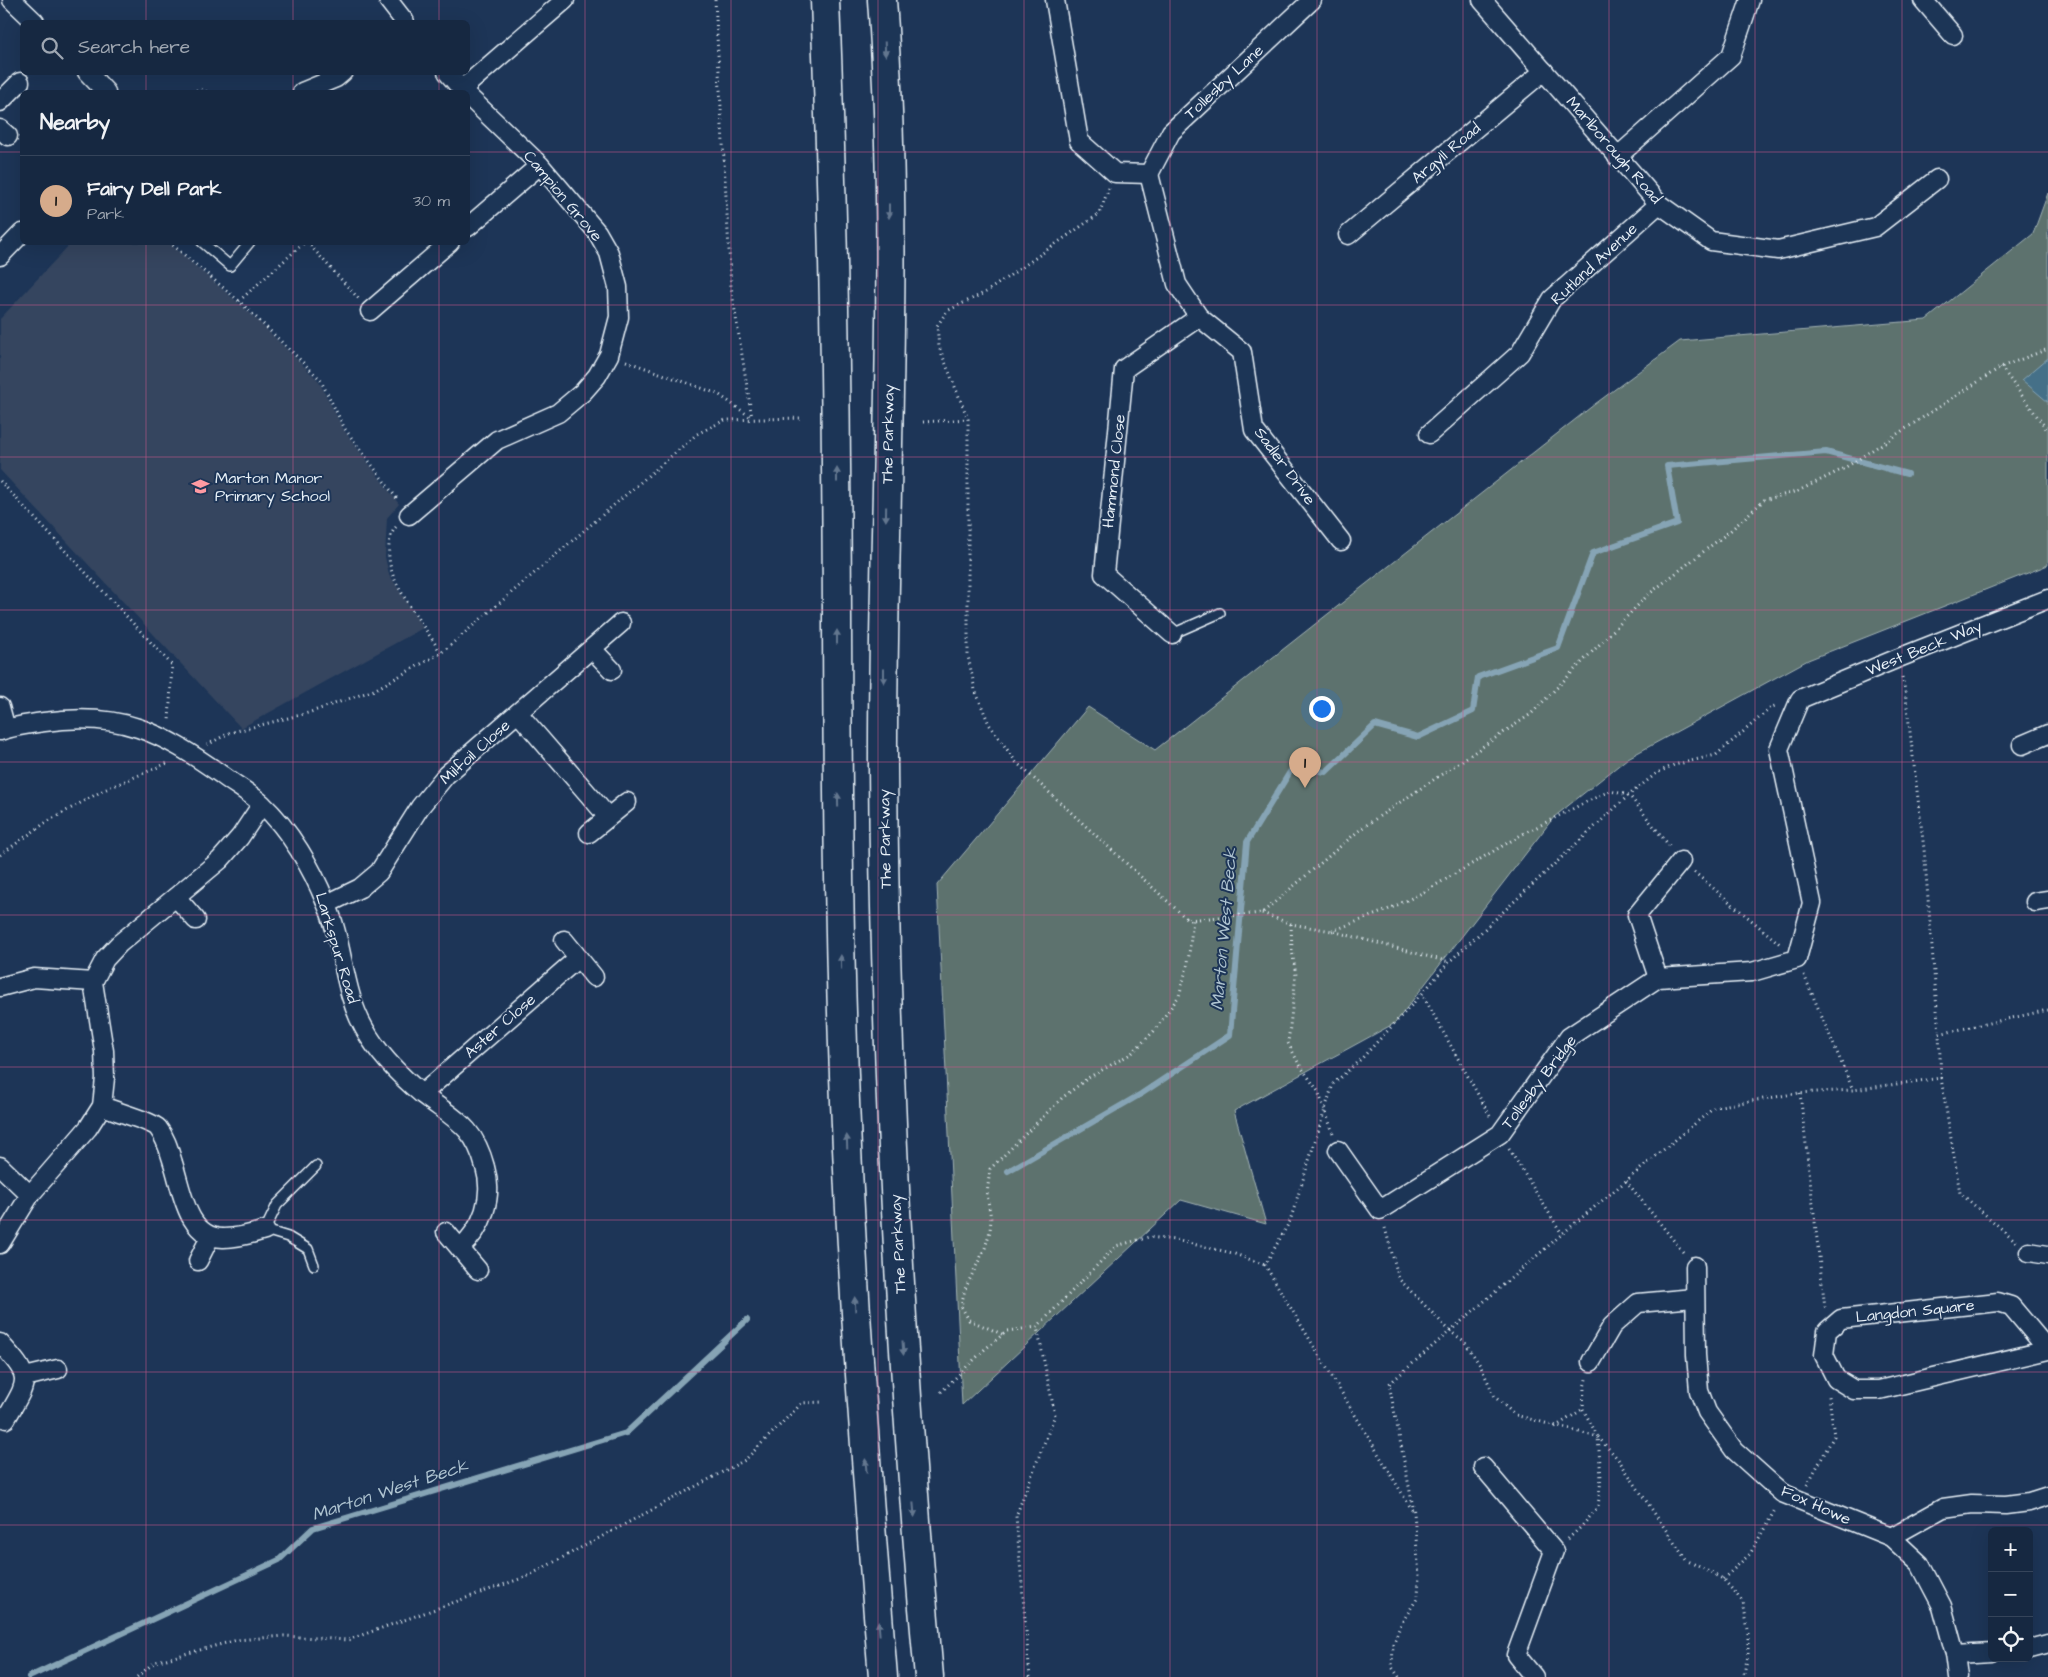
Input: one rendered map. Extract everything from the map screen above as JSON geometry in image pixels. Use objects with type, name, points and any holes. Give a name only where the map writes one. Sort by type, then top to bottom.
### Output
[{"type":"highway","points":[[812,0],[830,128]]},
{"type":"highway","points":[[826,0],[836,464],[837,767],[842,1011],[850,1227],[861,1408],[883,1677]]},
{"type":"highway","name":"The Parkway","points":[[882,0],[889,148],[889,410],[884,617],[883,768],[888,1014],[898,1265],[912,1494],[929,1677]]},
{"type":"street","points":[[12,0],[33,20]]},
{"type":"street","points":[[388,0],[403,20]]},
{"type":"street","points":[[467,90],[565,0]]},
{"type":"street","points":[[1055,0],[1079,141],[1115,173],[1149,174]]},
{"type":"street","name":"Tollesby Lane","points":[[1149,174],[1171,132],[1312,0]]},
{"type":"street","name":"Marlborough Road","points":[[1482,0],[1659,204],[1711,241],[1778,250],[1875,227],[1937,179]]},
{"type":"street","points":[[1617,157],[1731,56],[1750,0]]},
{"type":"street","points":[[1923,0],[1953,35]]},
{"type":"street","name":"Argyll Road","points":[[1348,235],[1544,71]]},
{"type":"street","points":[[90,75],[104,90]]},
{"type":"street","points":[[307,90],[340,75]]},
{"type":"street","name":"Campion Grove","points":[[449,75],[462,90]]},
{"type":"street","points":[[0,102],[20,82]]},
{"type":"street","name":"Campion Grove","points":[[409,515],[497,440],[558,413],[588,387],[609,355],[619,317],[618,287],[609,254],[598,232],[540,165],[470,99]]},
{"type":"street","points":[[470,226],[540,165]]},
{"type":"street","name":"Sadler Drive","points":[[1149,174],[1177,284],[1199,317],[1242,352],[1254,430],[1341,541]]},
{"type":"street","name":"Rutland Avenue","points":[[1429,434],[1520,353],[1552,299],[1659,204]]},
{"type":"street","points":[[0,256],[20,235]]},
{"type":"street","points":[[370,311],[447,245]]},
{"type":"street","name":"Hammond Close","points":[[1172,634],[1104,574],[1124,369],[1199,317]]},
{"type":"street","name":"West Beck Way","points":[[1800,699],[1896,658],[2048,600]]},
{"type":"street","name":"Milfoil Close","points":[[327,904],[360,888],[380,872],[420,806],[446,775],[621,623]]},
{"type":"street","points":[[592,648],[612,670]]},
{"type":"street","points":[[1797,959],[1812,903],[1779,749],[1800,699]]},
{"type":"street","points":[[0,706],[3,730]]},
{"type":"street","points":[[518,713],[608,817]]},
{"type":"street","name":"Larkspur Road","points":[[3,730],[60,720],[83,719],[110,721],[140,727],[191,753],[262,804],[284,829],[307,862],[327,904],[341,948],[348,990],[364,1027],[387,1062],[422,1094],[458,1120],[471,1133],[480,1150],[486,1170],[486,1206],[472,1238],[460,1248]]},
{"type":"street","points":[[2022,745],[2048,734]]},
{"type":"street","points":[[589,833],[627,802]]},
{"type":"street","points":[[0,1244],[30,1195],[88,1128],[102,1106],[105,1078],[104,1052],[93,982],[105,959],[119,944],[220,860],[240,837],[262,804]]},
{"type":"street","points":[[1658,978],[1637,915],[1681,861]]},
{"type":"street","points":[[176,897],[196,920]]},
{"type":"street","points":[[564,940],[594,976]]},
{"type":"street","name":"Aster Close","points":[[422,1094],[578,958]]},
{"type":"street","name":"Tollesby Bridge","points":[[1380,1210],[1500,1134],[1569,1037],[1658,978],[1752,972],[1797,959]]},
{"type":"street","points":[[0,987],[34,978],[93,982]]},
{"type":"street","points":[[102,1106],[157,1126],[166,1141],[189,1215],[199,1228],[210,1237],[238,1237],[265,1230]]},
{"type":"street","points":[[1338,1150],[1380,1210]]},
{"type":"street","points":[[0,1166],[30,1195]]},
{"type":"street","points":[[446,1232],[478,1270]]},
{"type":"street","points":[[198,1261],[210,1237]]},
{"type":"street","points":[[2028,1252],[2048,1255]]},
{"type":"street","name":"Fox Howe","points":[[1695,1266],[1696,1355],[1699,1391],[1707,1412],[1734,1450],[1790,1497],[1891,1537],[1920,1564],[1942,1606],[1955,1654],[1958,1677]]},
{"type":"street","points":[[1590,1362],[1612,1326],[1638,1303],[1694,1298]]},
{"type":"street","name":"Langdon Square","points":[[1998,1302],[2011,1306],[2048,1350],[1879,1390],[1854,1390],[1836,1379],[1824,1355],[1828,1331],[1841,1319],[1998,1302]]},
{"type":"street","points":[[0,1343],[21,1366],[24,1377],[23,1389],[6,1419]]},
{"type":"street","points":[[24,1377],[58,1369]]},
{"type":"street","points":[[1483,1467],[1554,1551],[1516,1655],[1534,1677]]},
{"type":"street","points":[[1891,1537],[1943,1508],[1972,1504],[2006,1505],[2028,1502],[2048,1496]]},
{"type":"street","points":[[2033,1647],[2048,1644]]},
{"type":"street","points":[[1955,1654],[1988,1652]]},
{"type":"lane","points":[[206,245],[230,266],[248,245]]},
{"type":"lane","points":[[1172,634],[1220,613]]},
{"type":"lane","points":[[314,1265],[308,1249],[288,1237],[265,1230],[277,1205],[316,1166]]},
{"type":"path","points":[[715,0],[731,286],[752,418]]},
{"type":"path","points":[[1115,173],[1099,214],[986,292],[947,311],[937,326],[939,347],[968,419],[968,656],[975,690],[989,724],[1016,762],[1188,920],[1262,913],[1292,924],[1332,931],[1449,962]]},
{"type":"path","points":[[173,245],[239,301],[320,379],[345,429],[409,515],[392,531],[388,551],[394,578],[441,653]]},
{"type":"path","points":[[239,301],[303,245]]},
{"type":"path","points":[[309,245],[370,311]]},
{"type":"path","points":[[1262,913],[1362,828],[1531,714],[1649,594],[1730,531],[1764,500],[1798,491],[1843,469],[2002,367],[2048,349]]},
{"type":"path","points":[[609,355],[718,394],[752,418]]},
{"type":"path","points":[[2002,367],[2048,430]]},
{"type":"path","points":[[0,854],[48,821],[104,790],[191,753],[229,733],[308,713],[374,690],[441,653],[696,434],[725,420],[802,418]]},
{"type":"path","points":[[923,422],[968,419]]},
{"type":"path","points":[[0,481],[172,665],[168,740]]},
{"type":"path","points":[[1896,658],[1905,690],[1924,849],[1941,1078],[1960,1193],[2028,1252]]},
{"type":"path","points":[[1266,1265],[1290,1221],[1333,1084],[1362,1058],[1449,962],[1629,795],[1657,773],[1674,765],[1716,755],[1772,707],[1800,699]]},
{"type":"path","points":[[1332,931],[1385,912],[1424,892],[1521,835],[1610,791],[1629,795],[1681,861],[1797,959],[1853,1090]]},
{"type":"path","points":[[1002,1334],[969,1320],[961,1306],[965,1289],[985,1248],[990,1231],[991,1219],[987,1194],[990,1169],[1062,1098],[1088,1078],[1132,1053],[1154,1031],[1179,996],[1188,963],[1193,920]]},
{"type":"path","points":[[1292,924],[1292,950],[1296,975],[1288,1043],[1299,1064],[1318,1091],[1338,1150]]},
{"type":"path","points":[[1422,994],[1500,1134],[1562,1234]]},
{"type":"path","points":[[1939,1034],[2048,1010]]},
{"type":"path","points":[[1399,1677],[1392,1667],[1392,1644],[1401,1624],[1418,1597],[1419,1576],[1414,1512],[1389,1384],[1562,1234],[1715,1107],[1800,1093],[1853,1090],[1941,1078]]},
{"type":"path","points":[[1800,1093],[1828,1331]]},
{"type":"path","points":[[1626,1181],[1695,1266]]},
{"type":"path","points":[[1380,1210],[1399,1279],[1451,1332],[1464,1341],[1480,1365],[1495,1397],[1514,1415],[1598,1437]]},
{"type":"path","points":[[941,1392],[1002,1334],[1007,1331],[1037,1327],[1116,1246],[1149,1237],[1175,1240],[1232,1253],[1266,1265],[1414,1512]]},
{"type":"path","points":[[1030,1677],[1016,1516],[1055,1415],[1037,1327]]},
{"type":"path","points":[[1590,1362],[1584,1388],[1584,1409],[1598,1437],[1618,1459],[1686,1560],[1724,1579],[1743,1602],[1748,1630],[1748,1656],[1743,1677]]},
{"type":"path","points":[[1724,1579],[1750,1554],[1770,1521],[1790,1497],[1834,1436],[1828,1391]]},
{"type":"path","points":[[136,1677],[155,1662],[237,1640],[284,1636],[348,1640],[528,1576],[745,1460],[802,1403],[823,1402]]},
{"type":"path","points":[[1555,1427],[1584,1409]]},
{"type":"path","points":[[1554,1551],[1582,1526],[1598,1507],[1601,1478],[1598,1437]]},
{"type":"shaded area","name":"Marton Manor Primary School","points":[[69,245],[171,245],[248,311],[318,380],[344,430],[399,504],[387,518],[385,557],[389,574],[423,628],[241,728],[0,470],[0,319]]},
{"type":"shaded area","points":[[2048,358],[2048,402],[2022,380]]},
{"type":"green space","points":[[2048,193],[2048,565],[1808,660],[1628,758],[1554,817],[1395,1023],[1234,1111],[1266,1224],[1181,1200],[962,1405],[937,885],[1088,707],[1155,750],[1595,404],[1680,341],[1926,320],[2033,234]]},
{"type":"waterway","name":"Marton West Beck","points":[[1008,1171],[1141,1094],[1230,1035],[1247,842],[1293,767],[1326,772],[1375,725],[1418,737],[1473,711],[1478,677],[1558,648],[1593,553],[1677,523],[1667,466],[1826,452],[1907,474]]},
{"type":"waterway","name":"Marton West Beck","points":[[29,1677],[279,1560],[313,1528],[626,1433],[747,1320]]},
{"type":"place","name":"Marton Manor Primary School","points":[[201,487]]},
{"type":"place","name":"Fairy Dell Park","points":[[1305,788]]}]
